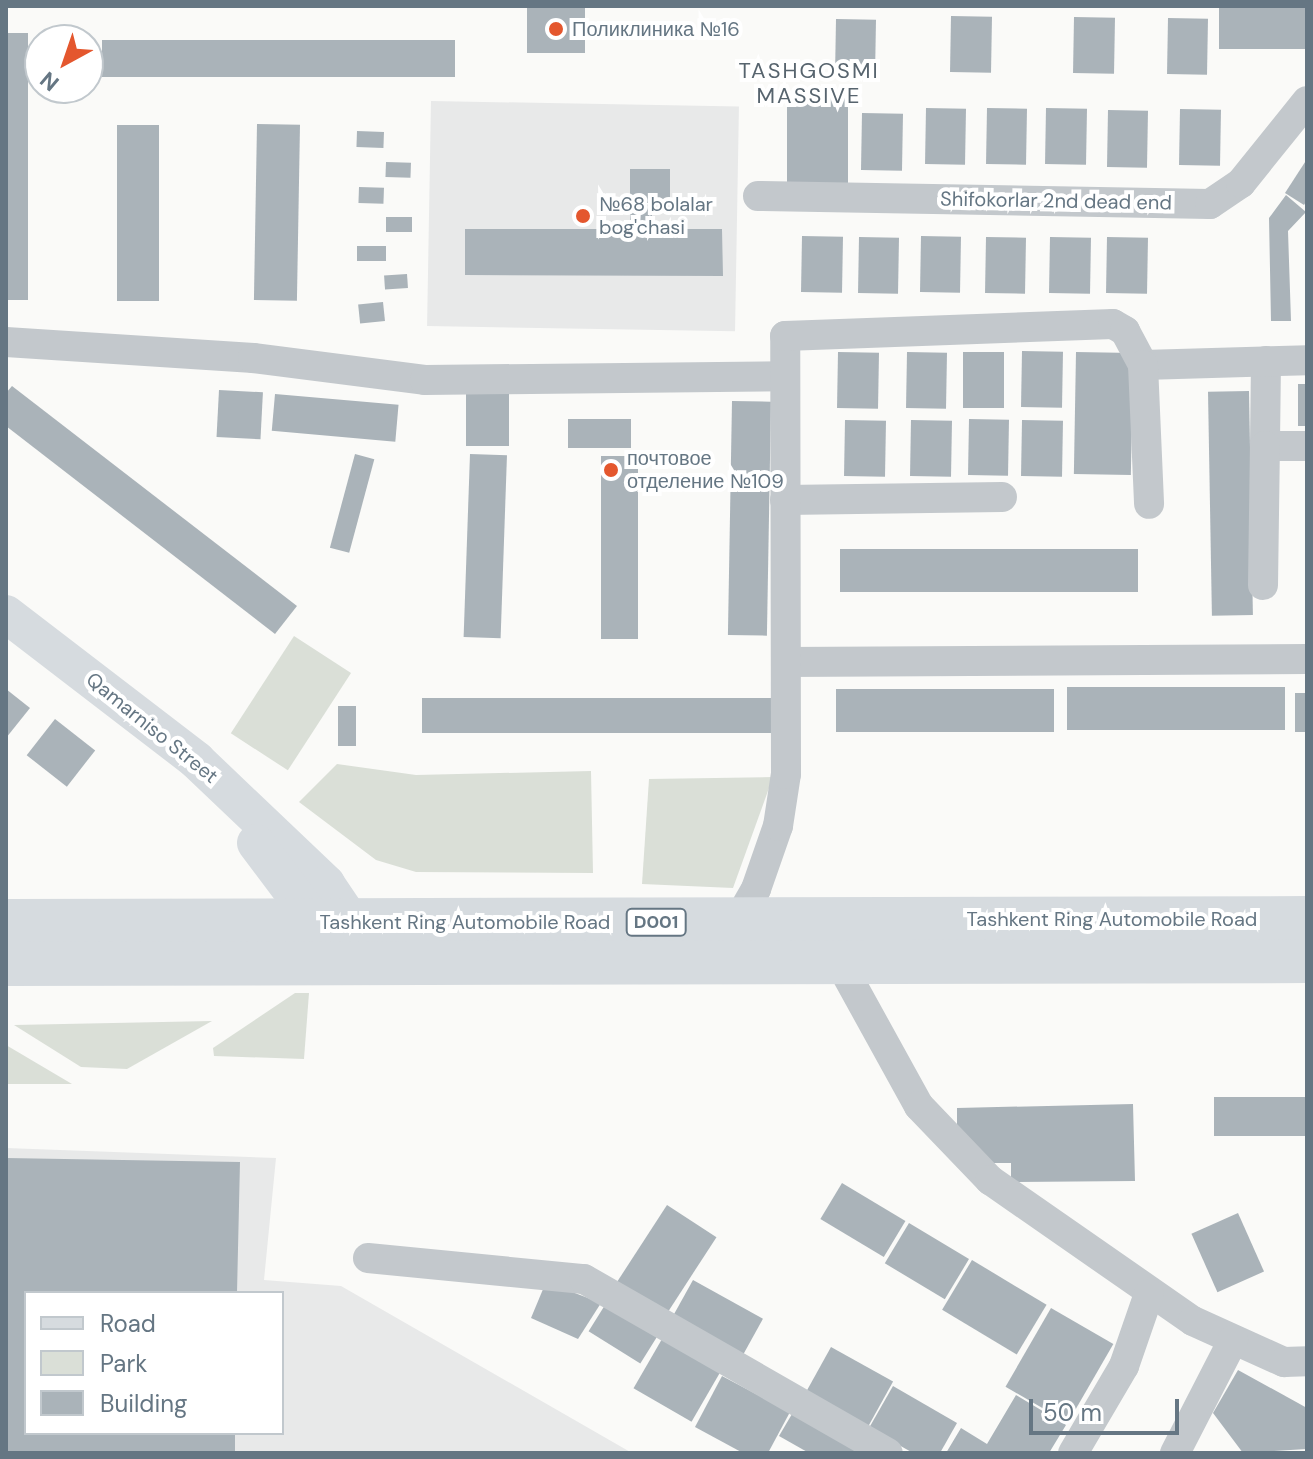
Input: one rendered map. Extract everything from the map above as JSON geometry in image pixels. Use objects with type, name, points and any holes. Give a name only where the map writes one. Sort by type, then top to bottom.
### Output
[{"type":"highway","name":"Tashkent Ring Automobile Road","points":[[6,964],[335,944],[737,942],[1307,918]]},
{"type":"highway","name":"Tashkent Ring Automobile Road","points":[[6,921],[335,944]]},
{"type":"highway","name":"Tashkent Ring Automobile Road","points":[[737,942],[840,963],[1307,961]]},
{"type":"main road","name":"Qamarniso Street","points":[[6,614],[196,760],[326,884],[335,944]]},
{"type":"main road","name":"Qamarniso Street","points":[[6,635],[217,795],[335,944]]},
{"type":"street","name":"Shifokorlar 2nd dead end","points":[[758,196],[1210,204],[1241,183],[1307,101]]},
{"type":"street","points":[[737,942],[778,826],[786,774],[785,336],[1113,324],[1133,342],[1143,365],[1149,504]]},
{"type":"street","points":[[6,342],[253,358],[425,380],[785,376]]},
{"type":"street","points":[[1143,365],[1307,360]]},
{"type":"street","points":[[1263,585],[1266,361]]},
{"type":"street","points":[[1265,446],[1307,446]]},
{"type":"street","points":[[785,500],[1002,497]]},
{"type":"street","points":[[786,662],[1307,659]]},
{"type":"street","points":[[840,963],[919,1106],[990,1180],[1149,1294],[1233,1340],[1284,1362],[1307,1361]]},
{"type":"street","points":[[368,1258],[584,1279],[888,1453]]},
{"type":"street","points":[[1073,1453],[1124,1366],[1149,1294]]},
{"type":"street","points":[[1175,1453],[1233,1340]]},
{"type":"shaded area","name":"№68 bolalar bog'chasi","points":[[431,101],[739,106],[735,331],[427,326]]},
{"type":"shaded area","points":[[6,1148],[276,1158],[264,1280],[341,1286],[632,1453],[6,1453]]},
{"type":"green space","points":[[294,636],[351,673],[288,770],[231,733]]},
{"type":"green space","points":[[337,764],[416,775],[591,771],[593,873],[416,872],[376,860],[299,802]]},
{"type":"green space","points":[[773,777],[733,888],[642,884],[649,779]]},
{"type":"green space","points":[[295,993],[309,993],[304,1059],[214,1056],[213,1048]]},
{"type":"green space","points":[[212,1021],[127,1069],[81,1067],[14,1025]]},
{"type":"green space","points":[[6,1045],[72,1084],[6,1084]]},
{"type":"building","name":"Поликлиника №16","points":[[527,6],[585,6],[585,53],[527,53]]},
{"type":"building","points":[[1219,6],[1307,6],[1307,49],[1219,49]]},
{"type":"building","points":[[951,16],[992,17],[991,73],[950,72]]},
{"type":"building","points":[[1074,17],[1115,18],[1114,74],[1073,73]]},
{"type":"building","points":[[1168,18],[1208,19],[1207,75],[1167,74]]},
{"type":"building","points":[[836,19],[876,20],[875,77],[835,76]]},
{"type":"building","points":[[6,33],[24,33],[24,104],[28,104],[28,300],[6,300]]},
{"type":"building","points":[[104,40],[455,40],[455,77],[104,77]]},
{"type":"building","points":[[787,95],[848,95],[848,184],[787,184]]},
{"type":"building","points":[[926,108],[966,109],[965,165],[925,164]]},
{"type":"building","points":[[987,108],[1027,109],[1026,165],[986,164]]},
{"type":"building","points":[[1046,108],[1087,109],[1086,165],[1045,164]]},
{"type":"building","points":[[1180,109],[1221,110],[1220,166],[1179,165]]},
{"type":"building","points":[[1108,110],[1148,111],[1147,168],[1107,167]]},
{"type":"building","points":[[862,113],[903,114],[902,171],[861,170]]},
{"type":"building","points":[[257,124],[300,125],[297,301],[254,300]]},
{"type":"building","points":[[117,125],[159,125],[159,301],[117,301]]},
{"type":"building","points":[[357,131],[384,132],[383,148],[356,147]]},
{"type":"building","points":[[1307,159],[1307,200],[1304,205],[1285,193]]},
{"type":"building","points":[[386,162],[411,163],[410,178],[385,177]]},
{"type":"building","points":[[630,169],[670,169],[670,207],[652,207],[652,229],[722,229],[723,276],[465,275],[465,229],[630,229]]},
{"type":"building","points":[[359,187],[384,188],[383,204],[358,203]]},
{"type":"building","points":[[1286,195],[1306,212],[1288,231],[1291,321],[1271,321],[1269,218]]},
{"type":"building","points":[[386,217],[412,217],[412,232],[386,232]]},
{"type":"building","points":[[802,236],[843,237],[842,293],[801,292]]},
{"type":"building","points":[[921,236],[961,237],[960,293],[920,292]]},
{"type":"building","points":[[859,237],[899,238],[898,294],[858,293]]},
{"type":"building","points":[[986,237],[1026,238],[1025,294],[985,293]]},
{"type":"building","points":[[1050,237],[1091,238],[1090,294],[1049,293]]},
{"type":"building","points":[[1107,237],[1148,238],[1147,294],[1106,293]]},
{"type":"building","points":[[357,246],[386,246],[386,261],[357,261]]},
{"type":"building","points":[[407,274],[408,288],[385,290],[384,276]]},
{"type":"building","points":[[383,302],[385,321],[360,324],[358,305]]},
{"type":"building","points":[[1022,351],[1063,352],[1062,408],[1021,407]]},
{"type":"building","points":[[838,352],[879,353],[878,409],[837,408]]},
{"type":"building","points":[[907,352],[947,353],[946,409],[906,408]]},
{"type":"building","points":[[963,352],[1004,352],[1004,408],[963,408]]},
{"type":"building","points":[[1076,352],[1133,353],[1131,475],[1074,474]]},
{"type":"building","points":[[1298,384],[1307,384],[1307,426],[1298,426]]},
{"type":"building","points":[[12,386],[297,606],[275,634],[6,426],[6,393]]},
{"type":"building","points":[[219,390],[263,392],[260,439],[217,437]]},
{"type":"building","points":[[1249,391],[1253,615],[1212,616],[1208,392]]},
{"type":"building","points":[[466,392],[509,392],[509,446],[466,446]]},
{"type":"building","points":[[275,394],[399,405],[395,442],[272,431]]},
{"type":"building","points":[[732,401],[771,402],[767,636],[728,635]]},
{"type":"building","points":[[568,419],[631,419],[631,448],[568,448]]},
{"type":"building","points":[[969,419],[1009,420],[1008,476],[968,475]]},
{"type":"building","points":[[845,420],[886,421],[885,477],[844,476]]},
{"type":"building","points":[[911,420],[952,421],[951,477],[910,476]]},
{"type":"building","points":[[1022,420],[1063,421],[1062,477],[1021,476]]},
{"type":"building","points":[[355,454],[374,459],[349,553],[330,548]]},
{"type":"building","points":[[470,454],[507,455],[501,638],[464,637]]},
{"type":"building","points":[[601,456],[638,456],[638,639],[601,639]]},
{"type":"building","points":[[840,549],[1138,549],[1138,592],[840,592]]},
{"type":"building","points":[[1067,687],[1285,687],[1285,730],[1067,730]]},
{"type":"building","points":[[6,689],[30,708],[6,738]]},
{"type":"building","points":[[836,689],[1054,689],[1054,732],[836,732]]},
{"type":"building","points":[[1295,693],[1307,693],[1307,732],[1295,732]]},
{"type":"building","points":[[422,698],[774,698],[774,733],[422,733]]},
{"type":"building","points":[[338,706],[356,706],[356,746],[338,746]]},
{"type":"building","points":[[55,719],[95,750],[67,787],[27,755]]},
{"type":"building","points":[[1214,1097],[1307,1097],[1307,1136],[1214,1136]]},
{"type":"building","points":[[1133,1104],[1135,1181],[1011,1182],[1011,1163],[993,1163],[957,1129],[957,1108]]},
{"type":"building","points":[[6,1158],[240,1162],[237,1291],[24,1291],[24,1435],[235,1435],[235,1453],[6,1453]]},
{"type":"building","points":[[842,1183],[905,1221],[884,1257],[820,1219]]},
{"type":"building","points":[[667,1205],[716,1237],[666,1315],[616,1283]]},
{"type":"building","points":[[1238,1213],[1264,1271],[1217,1292],[1191,1234]]},
{"type":"building","points":[[909,1223],[969,1259],[945,1299],[885,1263]]},
{"type":"building","points":[[972,1260],[1047,1305],[1017,1355],[942,1310]]},
{"type":"building","points":[[693,1280],[763,1319],[742,1356],[672,1318]]},
{"type":"building","points":[[546,1282],[601,1303],[578,1339],[531,1318]]},
{"type":"building","points":[[605,1305],[657,1337],[640,1364],[589,1331]]},
{"type":"building","points":[[1051,1308],[1113,1344],[1068,1423],[1006,1387]]},
{"type":"building","points":[[662,1339],[720,1372],[692,1422],[634,1388]]},
{"type":"building","points":[[831,1347],[893,1381],[868,1427],[806,1392]]},
{"type":"building","points":[[1238,1370],[1307,1408],[1307,1449],[1243,1453],[1213,1413]]},
{"type":"building","points":[[722,1376],[790,1412],[768,1453],[743,1453],[695,1427]]},
{"type":"building","points":[[893,1386],[957,1423],[940,1453],[913,1453],[869,1428]]},
{"type":"building","points":[[1016,1395],[1066,1425],[1049,1453],[946,1453],[961,1428],[987,1444]]},
{"type":"building","points":[[792,1414],[856,1453],[809,1453],[779,1436]]},
{"type":"place","name":"Поликлиника №16","points":[[556,29]]},
{"type":"place","name":"№68 bolalar bog'chasi","points":[[583,216]]},
{"type":"place","name":"почтовое отделение №109","points":[[611,470]]},
{"type":"district","name":"TASHGOSMI MASSIVE","points":[[809,82]]}]
